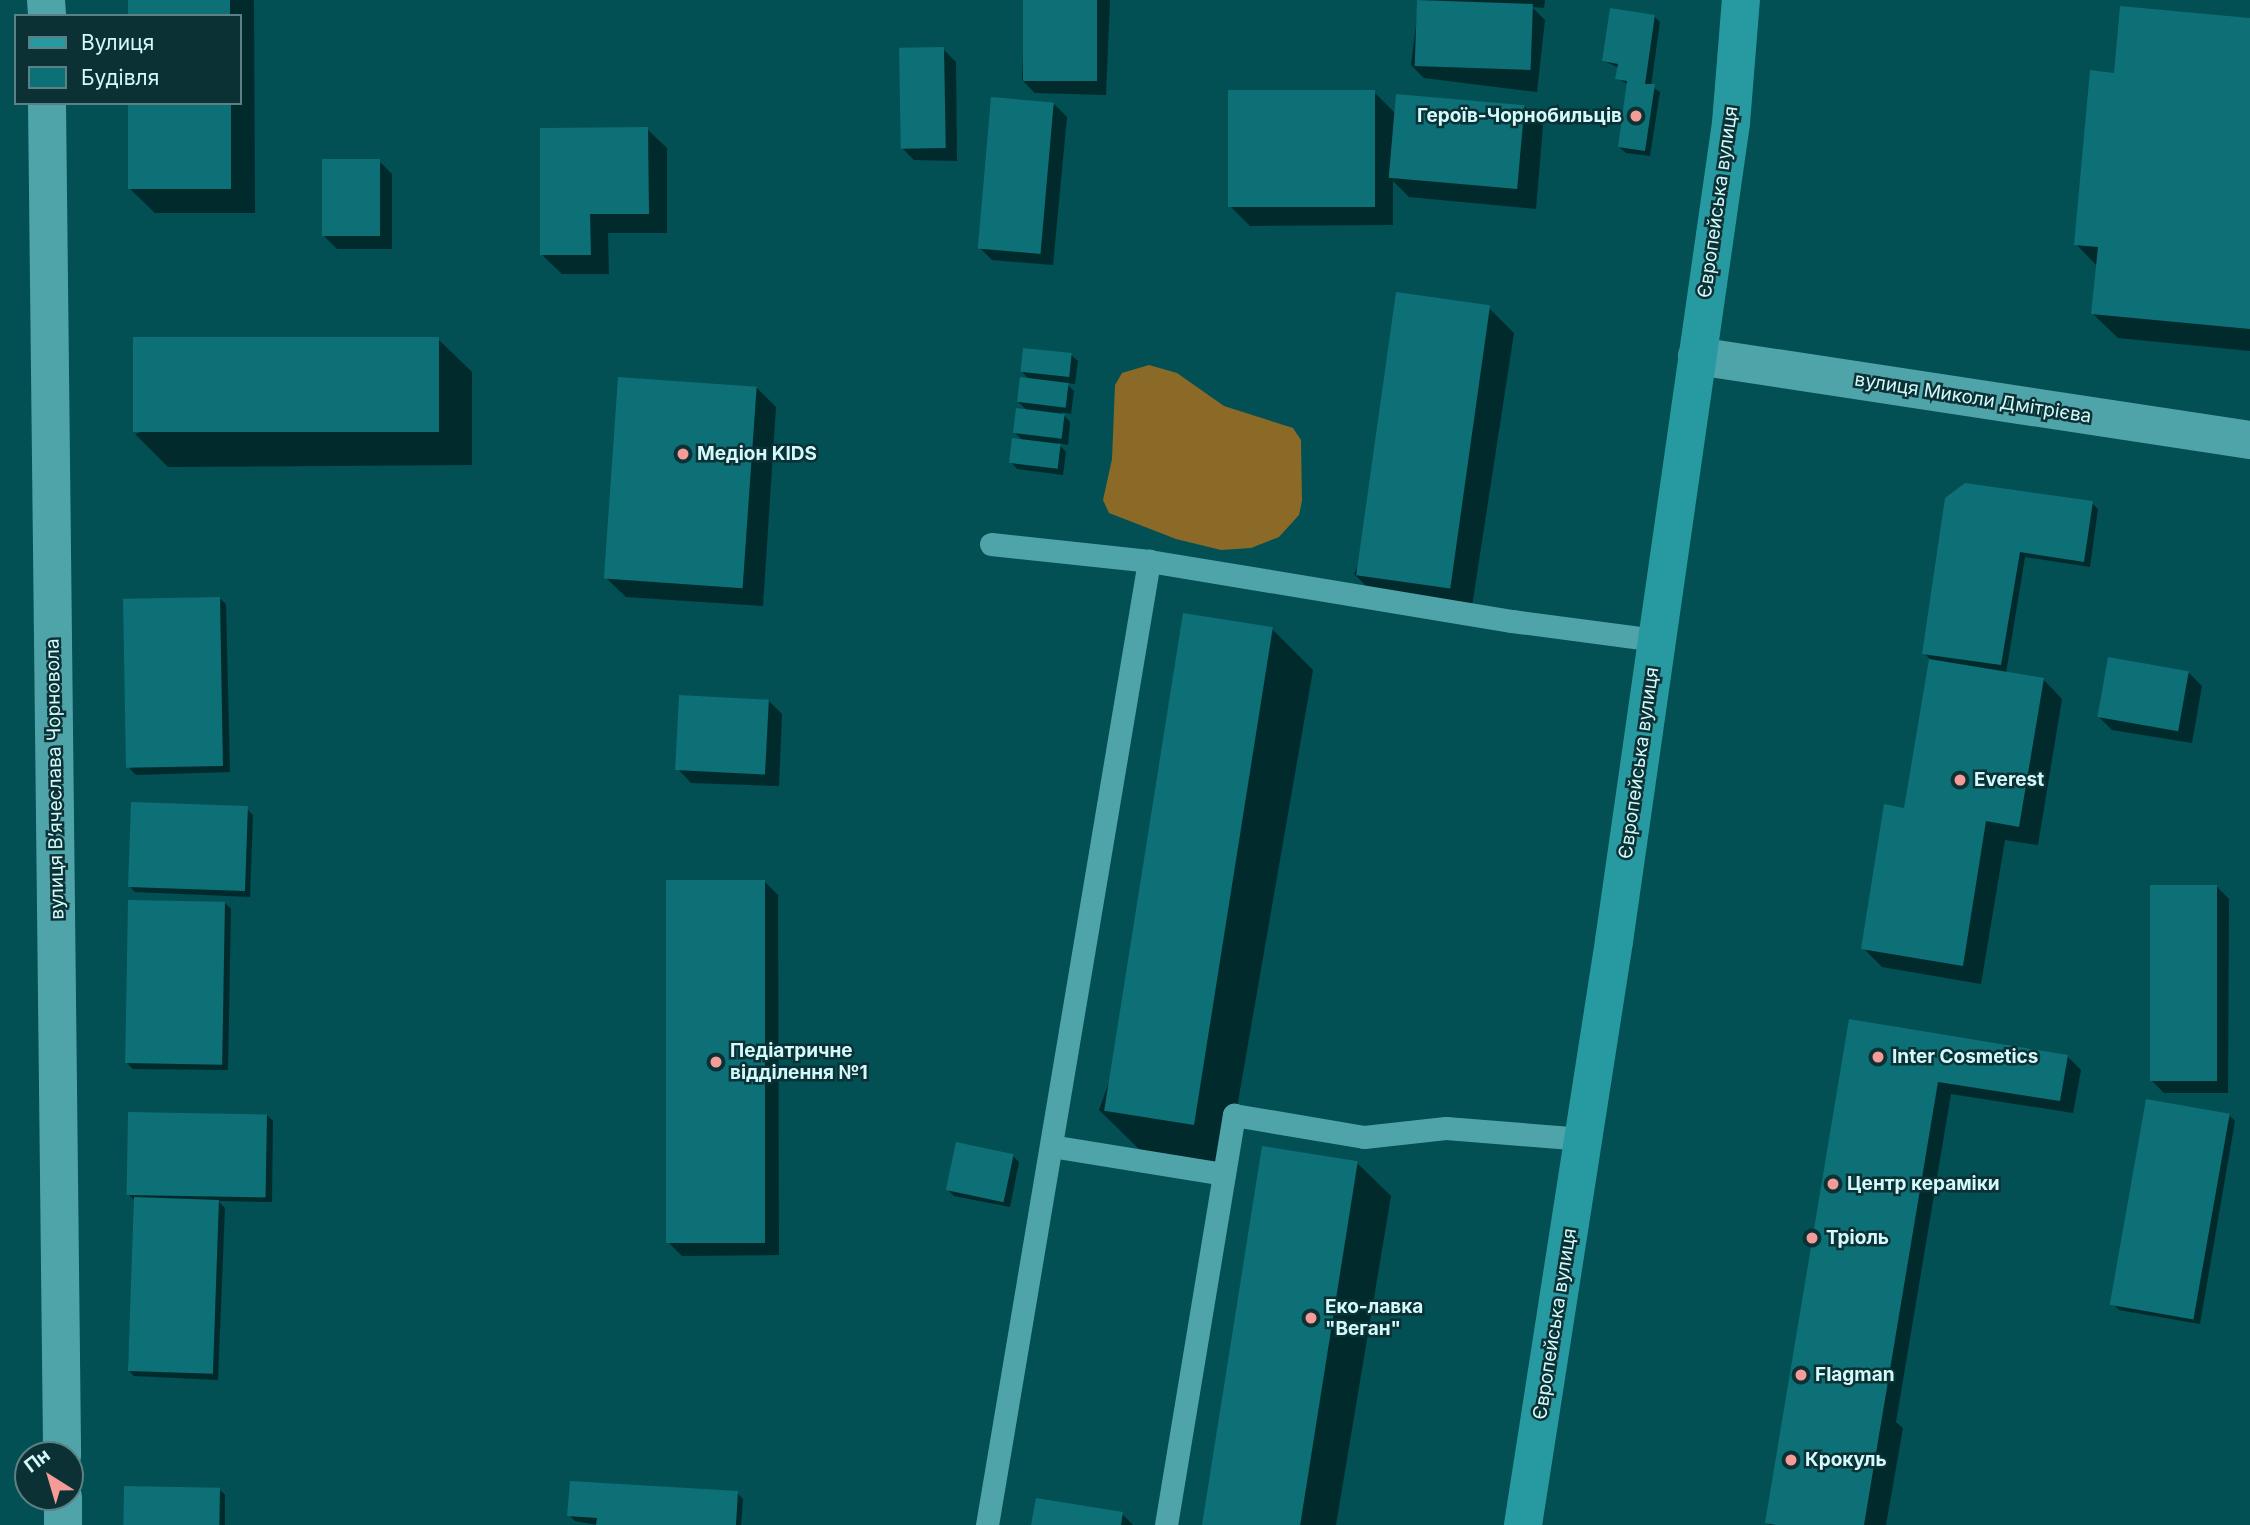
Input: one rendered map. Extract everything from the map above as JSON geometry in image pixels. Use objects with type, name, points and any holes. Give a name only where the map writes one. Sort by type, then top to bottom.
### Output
[{"type":"main road","name":"Європейська вулиця","points":[[1523,1525],[1584,1139],[1731,123],[1741,0]]},
{"type":"street","name":"вулиця Вʼячеслава Чорновола","points":[[47,105],[62,1441]]},
{"type":"street","name":"вулиця Миколи Дмітрієва","points":[[1697,356],[2250,440]]},
{"type":"lane","points":[[991,544],[1149,561],[1512,621],[1657,640]]},
{"type":"lane","points":[[987,1525],[1149,561]]},
{"type":"lane","points":[[1166,1525],[1234,1115],[1364,1137],[1446,1128],[1584,1139]]},
{"type":"lane","points":[[1051,1146],[1224,1174]]},
{"type":"shaded area","points":[[1149,365],[1177,373],[1224,406],[1293,428],[1301,440],[1302,501],[1299,515],[1279,537],[1251,548],[1221,550],[1176,539],[1109,513],[1103,500],[1112,459],[1115,385],[1122,373]]},
{"type":"building","points":[[128,0],[230,0],[230,14],[128,14]]},
{"type":"building","points":[[1023,0],[1097,0],[1097,81],[1023,81]]},
{"type":"building","points":[[1417,0],[1533,4],[1531,70],[1415,66]]},
{"type":"building","points":[[2120,6],[2250,18],[2250,329],[2091,314],[2098,247],[2074,245],[2090,70],[2114,73]]},
{"type":"building","points":[[1610,8],[1655,15],[1645,84],[1655,84],[1645,151],[1618,147],[1627,81],[1615,79],[1618,64],[1602,61]]},
{"type":"building","points":[[944,47],[946,148],[901,149],[899,48]]},
{"type":"building","points":[[1228,90],[1375,90],[1375,207],[1228,207]]},
{"type":"building","points":[[1396,94],[1525,105],[1517,189],[1389,178]]},
{"type":"building","points":[[991,97],[1054,102],[1041,254],[978,248]]},
{"type":"building","points":[[128,105],[231,105],[231,189],[128,189]]},
{"type":"building","points":[[648,127],[649,214],[590,214],[591,255],[540,255],[540,128]]},
{"type":"building","points":[[322,159],[380,159],[380,236],[322,236]]},
{"type":"building","points":[[1396,292],[1490,305],[1450,588],[1356,575]]},
{"type":"building","points":[[133,337],[439,337],[439,432],[133,432]]},
{"type":"building","points":[[1023,348],[1072,353],[1069,377],[1020,372]]},
{"type":"building","name":"Медіон KIDS","points":[[618,377],[757,387],[743,588],[604,579]]},
{"type":"building","points":[[1020,377],[1069,383],[1066,408],[1017,402]]},
{"type":"building","points":[[1016,408],[1065,414],[1062,439],[1013,433]]},
{"type":"building","points":[[1012,438],[1061,444],[1058,469],[1009,463]]},
{"type":"building","points":[[1965,483],[2093,501],[2084,562],[2020,552],[2001,665],[1922,654],[1945,498]]},
{"type":"building","points":[[220,597],[223,766],[126,768],[123,599]]},
{"type":"building","points":[[1183,613],[1273,627],[1194,1125],[1104,1111]]},
{"type":"building","points":[[2108,657],[2189,671],[2178,731],[2097,717]]},
{"type":"building","points":[[1929,659],[2044,678],[2019,827],[1986,821],[1963,966],[1861,949],[1884,804],[1904,808]]},
{"type":"building","points":[[679,695],[769,700],[765,775],[675,770]]},
{"type":"building","points":[[131,802],[248,806],[245,891],[128,887]]},
{"type":"building","name":"Педіатричне відділення №1","points":[[666,880],[765,880],[765,1243],[666,1243]]},
{"type":"building","points":[[2150,885],[2217,885],[2217,1081],[2150,1081]]},
{"type":"building","points":[[128,900],[225,902],[222,1065],[125,1063]]},
{"type":"building","points":[[1849,1019],[2068,1055],[2060,1101],[1938,1082],[1864,1525],[1776,1525],[1765,1523]]},
{"type":"building","points":[[2146,1099],[2230,1114],[2193,1320],[2110,1305]]},
{"type":"building","points":[[128,1112],[267,1114],[266,1197],[127,1195]]},
{"type":"building","points":[[956,1142],[1014,1154],[1004,1202],[946,1190]]},
{"type":"building","points":[[1262,1146],[1358,1161],[1300,1525],[1202,1525]]},
{"type":"building","points":[[134,1197],[219,1200],[213,1374],[128,1371]]},
{"type":"building","points":[[570,1481],[738,1491],[736,1525],[596,1525],[597,1518],[567,1516]]},
{"type":"building","points":[[124,1486],[220,1488],[219,1525],[123,1525]]},
{"type":"building","points":[[1036,1498],[1123,1512],[1121,1525],[1031,1525]]},
{"type":"place","name":"Героїв-Чорнобильців","points":[[1636,116]]},
{"type":"place","name":"Медіон KIDS","points":[[683,454]]},
{"type":"place","name":"Everest","points":[[1960,780]]},
{"type":"place","name":"Inter Cosmetics","points":[[1878,1057]]},
{"type":"place","name":"Педіатричне відділення №1","points":[[716,1062]]},
{"type":"place","name":"Центр кераміки","points":[[1833,1184]]},
{"type":"place","name":"Тріоль","points":[[1812,1238]]},
{"type":"place","name":"Еко-лавка \"Веган\"","points":[[1311,1318]]},
{"type":"place","name":"Flagman","points":[[1801,1375]]},
{"type":"place","name":"Крокуль","points":[[1791,1460]]}]
